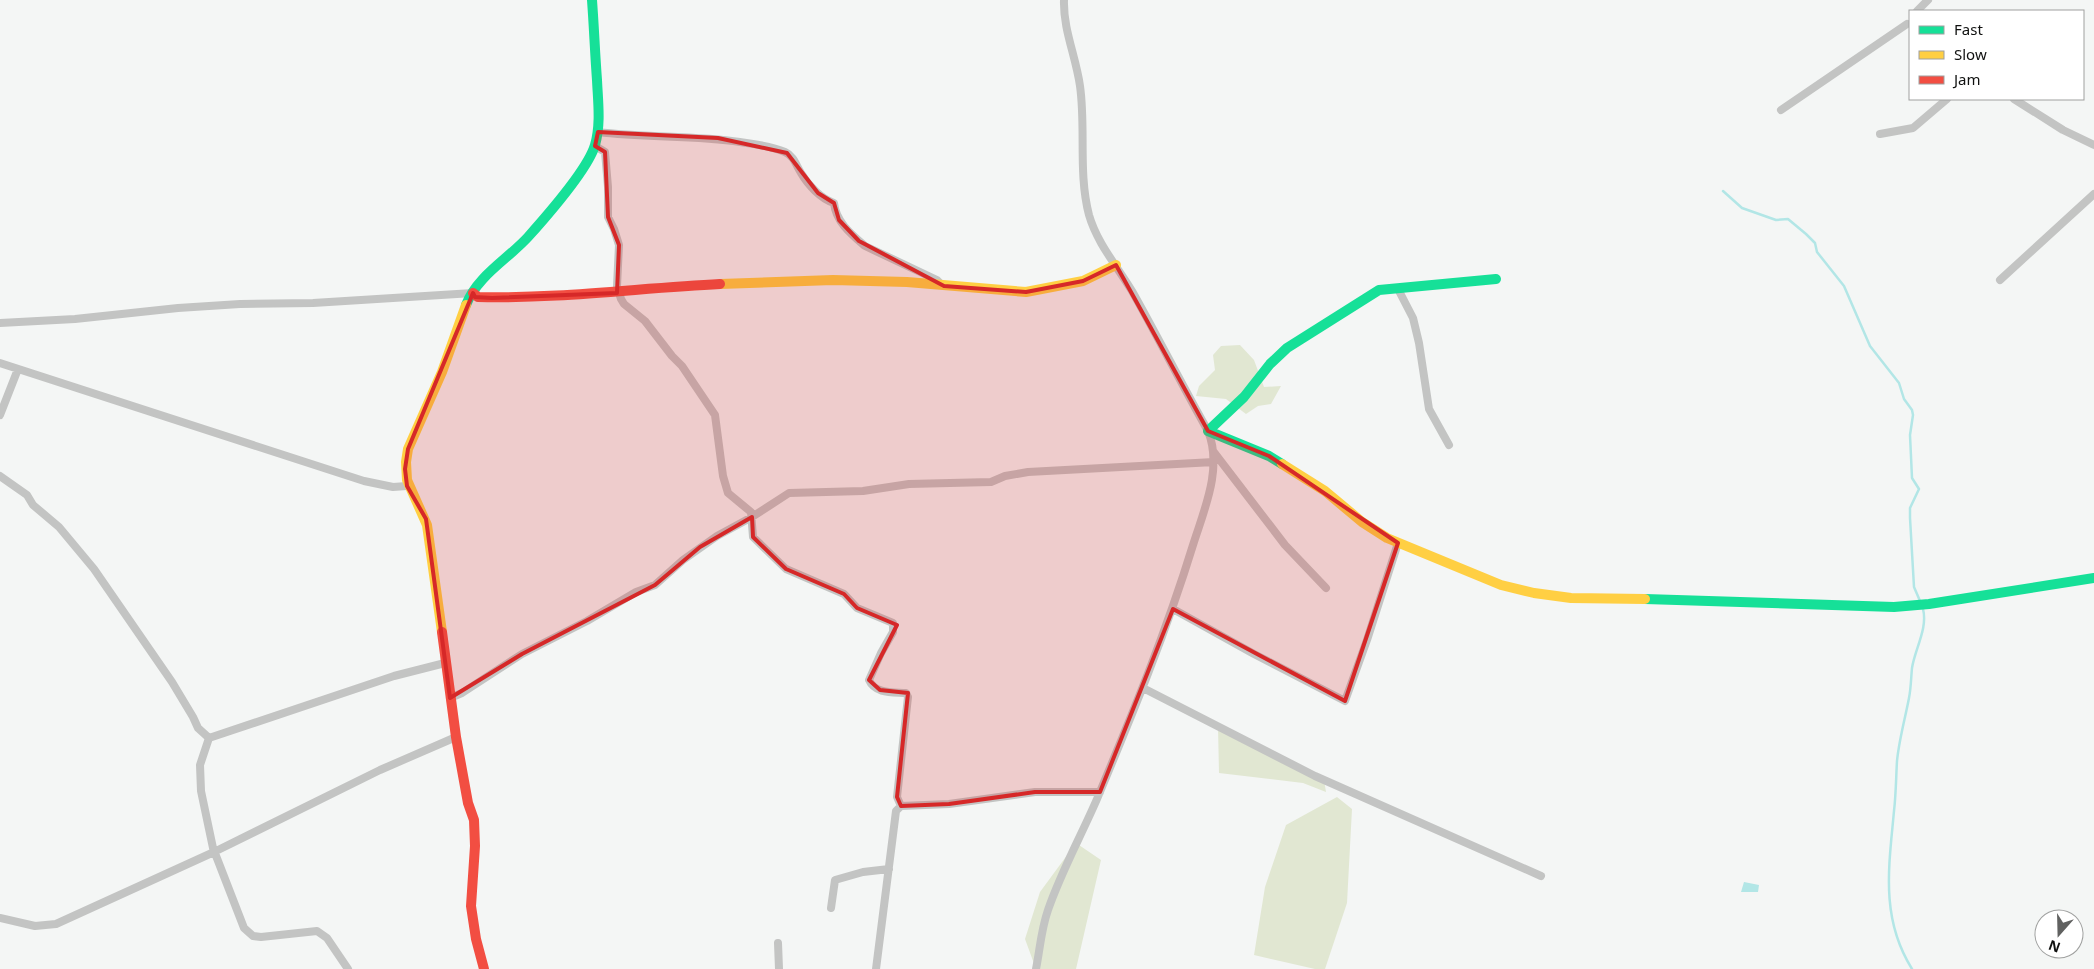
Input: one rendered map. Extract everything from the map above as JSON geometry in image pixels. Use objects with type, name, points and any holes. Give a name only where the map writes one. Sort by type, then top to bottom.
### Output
[{"type":"street","points":[[484,969],[476,939],[471,906],[475,846],[474,820],[468,803],[456,736],[426,519],[407,486],[405,469],[408,449],[442,372],[462,314],[472,293],[488,274],[527,238],[552,208],[584,166],[594,146],[598,132],[592,0]]},
{"type":"street","points":[[1036,969],[1039,942],[1048,908],[1100,792],[1143,688],[1173,608],[1206,507],[1214,462],[1208,432],[1158,338],[1095,230],[1087,204],[1083,178],[1080,85],[1065,19],[1064,0]]},
{"type":"street","points":[[1918,10],[1928,0]]},
{"type":"street","points":[[1781,110],[1909,24]]},
{"type":"street","points":[[1880,134],[1914,128],[1946,100]]},
{"type":"street","points":[[2016,100],[2064,130],[2094,145]]},
{"type":"street","points":[[598,132],[718,138],[755,144],[787,153],[818,194],[826,201],[834,203],[839,220],[859,241],[865,246],[937,280],[944,286]]},
{"type":"street","points":[[594,146],[605,152],[608,217],[619,245],[617,286],[624,304],[645,321],[682,366],[716,415],[723,476],[728,493],[751,512],[753,537],[786,569],[844,594],[857,608],[893,623],[893,632],[881,652],[869,680],[872,686],[880,690],[906,693],[908,696],[897,798],[901,806]]},
{"type":"street","points":[[2000,280],[2094,194]]},
{"type":"street","points":[[0,323],[75,319],[214,306],[313,303],[472,293],[478,297],[512,298],[620,292],[648,288],[825,281],[907,282],[1026,292],[1083,280],[1116,265]]},
{"type":"street","points":[[1208,432],[1244,397],[1270,364],[1287,348],[1379,290],[1496,279]]},
{"type":"street","points":[[1398,289],[1413,318],[1420,343],[1429,409],[1449,446]]},
{"type":"street","points":[[0,363],[364,481],[393,487],[407,486]]},
{"type":"street","points":[[0,414],[18,369]]},
{"type":"street","points":[[1208,432],[1269,456],[1325,491],[1362,522],[1387,538],[1501,585],[1534,593],[1572,598],[1747,601],[1894,607],[1929,604],[2094,578]]},
{"type":"street","points":[[1212,450],[1285,545],[1326,588]]},
{"type":"street","points":[[450,698],[468,689],[522,654],[636,592],[655,585],[700,547],[789,494],[863,491],[909,484],[991,482],[1005,476],[1028,472],[1214,462]]},
{"type":"street","points":[[0,476],[27,495],[33,505],[59,527],[94,569],[172,682],[198,728],[209,738]]},
{"type":"street","points":[[1173,608],[1262,659],[1344,701],[1368,640],[1398,543]]},
{"type":"street","points":[[348,969],[327,938],[317,931],[260,937],[249,933],[244,928],[214,852],[201,791],[200,765],[209,738],[394,676],[445,663]]},
{"type":"street","points":[[1143,688],[1315,776],[1542,876]]},
{"type":"street","points":[[0,918],[35,926],[56,924],[214,852],[380,770],[456,736]]},
{"type":"street","points":[[876,969],[896,811],[901,806],[949,804],[1035,792],[1100,792]]},
{"type":"street","points":[[831,908],[834,880],[863,872],[889,869]]},
{"type":"street","points":[[778,942],[779,969]]},
{"type":"highlighted area","points":[[598,132],[718,138],[787,153],[818,193],[834,203],[839,220],[859,241],[944,286],[1026,292],[1083,281],[1116,265],[1208,431],[1269,456],[1398,543],[1345,701],[1173,609],[1100,792],[1035,792],[949,804],[901,806],[897,797],[908,693],[880,690],[869,680],[897,625],[857,608],[844,594],[786,569],[753,537],[752,517],[700,547],[655,585],[522,654],[450,698],[426,519],[407,486],[405,469],[408,449],[473,293],[475,297],[492,298],[617,293],[619,245],[608,217],[605,152],[595,146]]},
{"type":"green space","points":[[1240,345],[1254,360],[1264,387],[1281,386],[1271,404],[1258,406],[1246,414],[1226,399],[1196,396],[1199,386],[1215,370],[1213,355],[1221,346]]},
{"type":"green space","points":[[1218,727],[1324,780],[1326,792],[1303,783],[1219,773]]},
{"type":"green space","points":[[1337,797],[1352,809],[1347,903],[1325,969],[1315,969],[1254,955],[1265,887],[1286,825]]},
{"type":"green space","points":[[1076,843],[1101,860],[1076,969],[1036,969],[1025,939],[1040,892]]},
{"type":"water","points":[[1744,882],[1759,885],[1758,892],[1741,892]]},
{"type":"waterway","points":[[1723,191],[1742,208],[1776,220],[1788,219],[1815,243],[1817,252],[1844,286],[1870,346],[1899,383],[1904,399],[1912,410],[1910,435],[1912,478],[1919,489],[1910,508],[1910,518],[1914,587],[1920,601]]},
{"type":"waterway","points":[[1912,969],[1895,931],[1891,911],[1889,872],[1898,753],[1910,694],[1912,668],[1923,631],[1923,609]]},
{"type":"traffic: fast","points":[[466,305],[485,277],[528,237],[555,206],[591,155],[595,145],[599,113],[592,0]]},
{"type":"traffic: fast","points":[[1282,464],[1269,456],[1208,431],[1244,397],[1270,364],[1287,348],[1379,290],[1496,279]]},
{"type":"traffic: fast","points":[[1645,599],[1894,607],[1929,604],[2094,578]]},
{"type":"traffic: slow","points":[[720,284],[833,280],[907,282],[1026,292],[1083,281],[1116,265]]},
{"type":"traffic: slow","points":[[442,632],[427,525],[407,480],[406,462],[408,449],[442,372],[466,305]]},
{"type":"traffic: slow","points":[[1282,464],[1325,491],[1362,522],[1387,538],[1501,585],[1534,593],[1571,598],[1645,599]]},
{"type":"traffic: jam","points":[[473,293],[478,297],[569,295],[720,284]]},
{"type":"traffic: jam","points":[[442,632],[456,737],[468,803],[474,820],[475,846],[471,906],[476,939],[484,969]]}]
